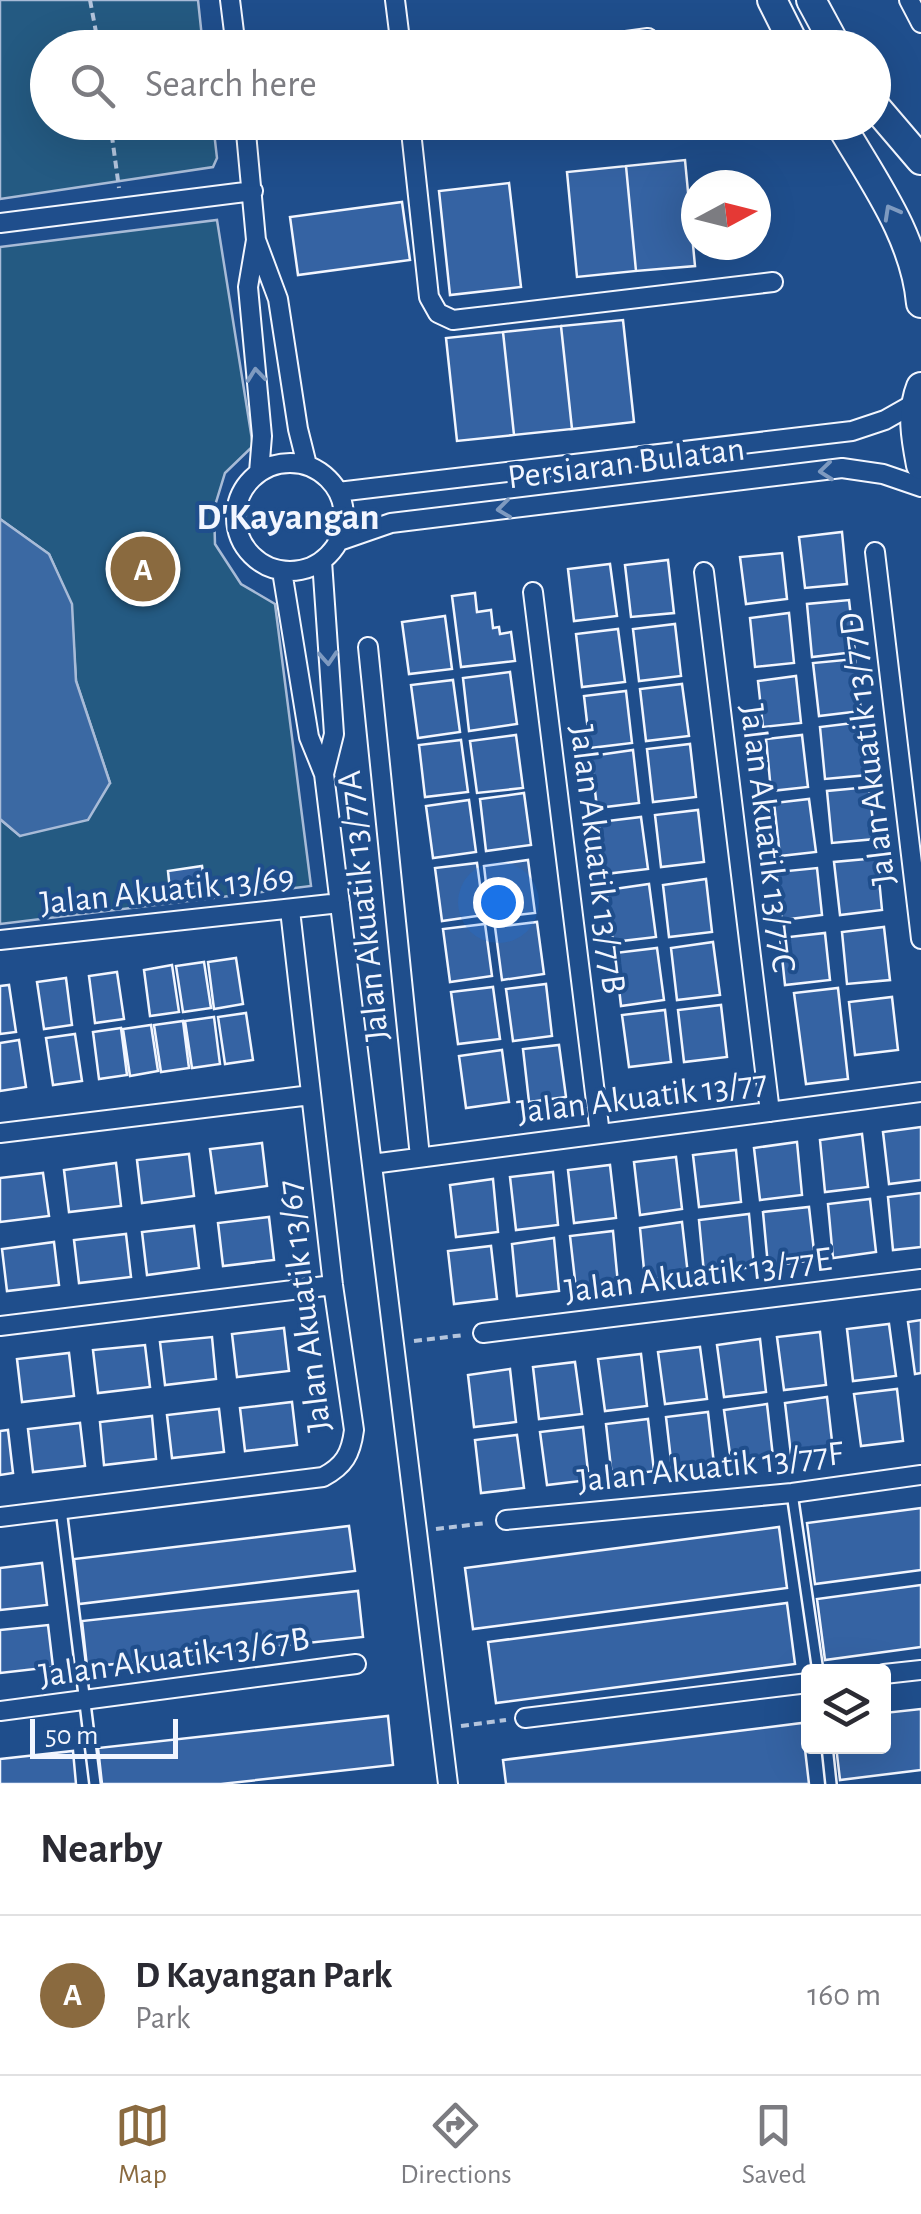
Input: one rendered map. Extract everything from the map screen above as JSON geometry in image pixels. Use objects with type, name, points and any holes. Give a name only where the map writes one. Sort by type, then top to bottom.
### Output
[{"type":"main road","points":[[772,0],[787,30]]},
{"type":"main road","points":[[811,0],[827,30]]},
{"type":"main road","points":[[891,125],[921,160]]},
{"type":"main road","points":[[849,140],[897,222],[918,273],[921,303]]},
{"type":"main road","points":[[918,395],[921,465]]},
{"type":"street","points":[[230,0],[234,30]]},
{"type":"street","points":[[395,0],[399,30]]},
{"type":"street","points":[[909,0],[921,23]]},
{"type":"street","points":[[246,140],[256,240],[248,287],[262,436],[259,472]]},
{"type":"street","points":[[412,140],[429,297],[438,313],[452,320],[773,282]]},
{"type":"street","points":[[0,223],[253,191]]},
{"type":"street","points":[[256,240],[278,298],[298,429],[308,465]]},
{"type":"street","name":"Persiaran Bulatan","points":[[338,492],[852,430],[885,420],[918,395]]},
{"type":"street","points":[[274,464],[308,465],[320,471],[338,492],[344,516],[339,540],[322,561],[296,571],[282,570],[265,565],[250,554],[240,538],[236,520],[238,502],[259,472],[274,464]]},
{"type":"street","name":"Persiaran Bulatan","points":[[339,540],[391,523],[842,468],[883,474],[921,487]]},
{"type":"street","name":"Jalan Akuatik 13/77D","points":[[875,552],[921,939]]},
{"type":"street","points":[[322,561],[334,734],[324,774]]},
{"type":"street","points":[[282,570],[309,737],[324,774],[448,1784]]},
{"type":"street","name":"Jalan Akuatik 13/77C","points":[[704,572],[770,1112]]},
{"type":"street","name":"Jalan Akuatik 13/77B","points":[[533,592],[600,1134]]},
{"type":"street","name":"Jalan Akuatik 13/77A","points":[[368,648],[420,1157]]},
{"type":"street","name":"Jalan Akuatik 13/69","points":[[0,940],[340,903]]},
{"type":"street","name":"Jalan Akuatik 13/67","points":[[0,1517],[323,1478],[342,1467],[352,1446],[354,1430],[333,1285],[290,910]]},
{"type":"street","name":"Jalan Akuatik 13/77","points":[[372,1164],[921,1092]]},
{"type":"street","points":[[0,1133],[311,1095]]},
{"type":"street","name":"Jalan Akuatik 13/77E","points":[[483,1333],[921,1279]]},
{"type":"street","points":[[0,1326],[333,1285]]},
{"type":"street","name":"Jalan Akuatik 13/77F","points":[[506,1520],[792,1493],[921,1474]]},
{"type":"street","name":"Jalan Akuatik 13/67B","points":[[0,1712],[356,1664]]},
{"type":"street","points":[[891,1673],[921,1670]]},
{"type":"street","points":[[526,1718],[801,1685]]},
{"type":"lane","points":[[792,1493],[817,1664]]},
{"type":"lane","points":[[61,1509],[95,1784]]},
{"type":"lane","points":[[828,1754],[832,1784]]},
{"type":"path","points":[[90,0],[96,30]]},
{"type":"path","points":[[113,140],[122,208]]},
{"type":"path","points":[[394,1344],[483,1333]]},
{"type":"path","points":[[417,1531],[506,1520]]},
{"type":"path","points":[[441,1729],[526,1718]]},
{"type":"shaded area","points":[[0,0],[198,0],[201,30],[30,30],[30,140],[215,140],[217,158],[213,167],[0,199]]},
{"type":"shaded area","points":[[217,220],[253,446],[225,473],[214,509],[215,544],[241,584],[275,604],[311,886],[0,924],[0,819],[20,836],[110,783],[76,681],[71,604],[49,554],[0,519],[0,247]]},
{"type":"shaded area","points":[[0,519],[49,554],[72,604],[76,681],[110,783],[88,820],[20,836],[0,819]]},
{"type":"building","points":[[685,160],[686,170],[681,170],[681,260],[694,260],[695,266],[636,271],[626,166]]},
{"type":"building","points":[[626,166],[636,271],[577,277],[567,172]]},
{"type":"building","points":[[509,183],[521,287],[450,295],[439,191]]},
{"type":"building","points":[[402,202],[410,260],[298,275],[290,217]]},
{"type":"building","points":[[623,320],[634,422],[572,429],[561,326]]},
{"type":"building","points":[[561,326],[572,429],[514,435],[503,332]]},
{"type":"building","points":[[503,332],[514,435],[457,441],[446,338]]},
{"type":"building","points":[[842,532],[847,584],[805,588],[799,537]]},
{"type":"building","points":[[782,553],[787,599],[746,604],[740,557]]},
{"type":"building","points":[[668,560],[674,613],[631,617],[625,565]]},
{"type":"building","points":[[610,564],[617,616],[574,621],[568,569]]},
{"type":"building","points":[[475,593],[477,612],[491,610],[493,628],[499,627],[500,634],[511,632],[515,661],[461,667],[452,596]]},
{"type":"building","points":[[849,600],[855,652],[812,657],[807,604]]},
{"type":"building","points":[[789,613],[794,663],[755,667],[750,618]]},
{"type":"building","points":[[445,616],[452,669],[409,674],[402,622]]},
{"type":"building","points":[[675,624],[681,676],[639,681],[633,629]]},
{"type":"building","points":[[618,629],[625,682],[582,687],[576,634]]},
{"type":"building","points":[[855,659],[861,711],[819,716],[813,663]]},
{"type":"building","points":[[510,672],[517,724],[469,731],[463,678]]},
{"type":"building","points":[[796,676],[801,723],[763,727],[758,681]]},
{"type":"building","points":[[453,680],[460,732],[418,738],[411,685]]},
{"type":"building","points":[[682,684],[689,736],[646,741],[640,689]]},
{"type":"building","points":[[626,691],[632,743],[590,748],[584,696]]},
{"type":"building","points":[[862,722],[868,775],[825,779],[820,727]]},
{"type":"building","points":[[516,735],[523,788],[477,793],[470,741]]},
{"type":"building","points":[[802,735],[808,787],[771,791],[766,739]]},
{"type":"building","points":[[461,740],[468,792],[425,797],[419,745]]},
{"type":"building","points":[[690,744],[696,797],[653,802],[647,749]]},
{"type":"building","points":[[633,750],[639,803],[597,808],[591,756]]},
{"type":"building","points":[[869,787],[875,839],[832,843],[827,791]]},
{"type":"building","points":[[524,793],[531,845],[486,851],[480,799]]},
{"type":"building","points":[[809,799],[816,852],[780,856],[774,803]]},
{"type":"building","points":[[469,800],[476,852],[433,858],[426,806]]},
{"type":"building","points":[[698,810],[704,862],[661,867],[655,815]]},
{"type":"building","points":[[641,817],[648,869],[605,874],[599,822]]},
{"type":"building","points":[[877,858],[882,910],[840,915],[834,862]]},
{"type":"building","points":[[528,860],[535,913],[490,918],[484,866]]},
{"type":"building","points":[[477,863],[484,915],[442,921],[435,868]]},
{"type":"building","points":[[202,866],[205,886],[170,891],[168,871]]},
{"type":"building","points":[[817,868],[822,915],[782,920],[777,872]]},
{"type":"building","points":[[706,879],[712,932],[669,937],[663,885]]},
{"type":"building","points":[[649,884],[656,937],[613,942],[607,890]]},
{"type":"building","points":[[537,922],[544,974],[502,980],[495,927]]},
{"type":"building","points":[[485,924],[492,976],[450,982],[443,929]]},
{"type":"building","points":[[884,927],[890,980],[847,984],[842,932]]},
{"type":"building","points":[[825,933],[830,980],[785,985],[780,938]]},
{"type":"building","points":[[713,942],[720,995],[677,1000],[671,948]]},
{"type":"building","points":[[657,948],[664,1000],[621,1006],[615,953]]},
{"type":"building","points":[[236,958],[243,1004],[214,1009],[208,962]]},
{"type":"building","points":[[204,962],[211,1008],[183,1012],[176,966]]},
{"type":"building","points":[[172,965],[179,1012],[150,1016],[144,970]]},
{"type":"building","points":[[117,972],[124,1019],[95,1023],[89,976]]},
{"type":"building","points":[[66,978],[72,1025],[44,1029],[37,982]]},
{"type":"building","points":[[546,984],[552,1036],[513,1041],[506,989]]},
{"type":"building","points":[[9,985],[16,1032],[0,1034],[0,986]]},
{"type":"building","points":[[493,987],[500,1039],[458,1044],[451,992]]},
{"type":"building","points":[[838,988],[848,1079],[806,1084],[794,993]]},
{"type":"building","points":[[892,997],[898,1050],[855,1055],[849,1002]]},
{"type":"building","points":[[721,1005],[727,1057],[684,1062],[678,1010]]},
{"type":"building","points":[[665,1010],[671,1062],[629,1067],[622,1015]]},
{"type":"building","points":[[246,1013],[253,1060],[225,1064],[218,1017]]},
{"type":"building","points":[[214,1017],[220,1064],[192,1068],[185,1021]]},
{"type":"building","points":[[183,1021],[189,1068],[161,1072],[154,1025]]},
{"type":"building","points":[[151,1025],[158,1071],[130,1076],[123,1029]]},
{"type":"building","points":[[121,1028],[127,1075],[99,1079],[93,1032]]},
{"type":"building","points":[[75,1034],[82,1081],[53,1085],[46,1038]]},
{"type":"building","points":[[19,1040],[26,1087],[0,1091],[0,1043]]},
{"type":"building","points":[[559,1045],[566,1097],[529,1102],[523,1049]]},
{"type":"building","points":[[502,1050],[509,1102],[466,1108],[459,1056]]},
{"type":"building","points":[[921,1127],[921,1180],[889,1184],[883,1132]]},
{"type":"building","points":[[862,1134],[868,1187],[825,1192],[820,1140]]},
{"type":"building","points":[[797,1142],[802,1195],[760,1200],[754,1148]]},
{"type":"building","points":[[262,1143],[267,1186],[216,1193],[210,1149]]},
{"type":"building","points":[[736,1150],[741,1202],[699,1207],[693,1155]]},
{"type":"building","points":[[189,1154],[194,1196],[142,1203],[137,1160]]},
{"type":"building","points":[[676,1157],[682,1209],[640,1215],[634,1162]]},
{"type":"building","points":[[116,1163],[121,1206],[69,1212],[64,1170]]},
{"type":"building","points":[[610,1165],[616,1218],[574,1223],[568,1170]]},
{"type":"building","points":[[553,1172],[558,1225],[516,1230],[510,1177]]},
{"type":"building","points":[[43,1173],[49,1216],[0,1222],[0,1178]]},
{"type":"building","points":[[493,1179],[498,1232],[456,1237],[450,1185]]},
{"type":"building","points":[[921,1193],[921,1247],[893,1250],[888,1197]]},
{"type":"building","points":[[870,1199],[876,1252],[833,1258],[828,1204]]},
{"type":"building","points":[[809,1207],[815,1260],[768,1266],[763,1212]]},
{"type":"building","points":[[749,1214],[754,1267],[704,1273],[699,1220]]},
{"type":"building","points":[[269,1217],[274,1260],[223,1266],[218,1223]]},
{"type":"building","points":[[682,1222],[688,1275],[645,1280],[640,1228]]},
{"type":"building","points":[[194,1226],[199,1268],[147,1275],[142,1232]]},
{"type":"building","points":[[613,1231],[618,1284],[576,1289],[570,1236]]},
{"type":"building","points":[[126,1234],[131,1277],[79,1283],[74,1240]]},
{"type":"building","points":[[554,1238],[559,1291],[517,1296],[512,1244]]},
{"type":"building","points":[[54,1242],[59,1285],[7,1291],[2,1249]]},
{"type":"building","points":[[491,1246],[497,1299],[454,1304],[448,1251]]},
{"type":"building","points":[[921,1320],[921,1373],[915,1374],[908,1322]]},
{"type":"building","points":[[889,1324],[896,1376],[853,1381],[847,1329]]},
{"type":"building","points":[[284,1328],[289,1371],[237,1377],[232,1334]]},
{"type":"building","points":[[820,1332],[826,1385],[784,1390],[777,1337]]},
{"type":"building","points":[[212,1337],[216,1379],[165,1385],[160,1342]]},
{"type":"building","points":[[760,1339],[766,1392],[724,1397],[717,1345]]},
{"type":"building","points":[[145,1345],[150,1387],[98,1393],[93,1350]]},
{"type":"building","points":[[700,1347],[707,1399],[665,1404],[658,1352]]},
{"type":"building","points":[[69,1353],[74,1396],[22,1402],[17,1359]]},
{"type":"building","points":[[641,1354],[647,1406],[605,1411],[598,1359]]},
{"type":"building","points":[[575,1362],[582,1414],[539,1419],[533,1367]]},
{"type":"building","points":[[510,1369],[516,1422],[474,1427],[468,1375]]},
{"type":"building","points":[[897,1389],[903,1441],[861,1446],[854,1394]]},
{"type":"building","points":[[827,1397],[833,1450],[791,1455],[785,1403]]},
{"type":"building","points":[[292,1402],[297,1445],[245,1451],[240,1408]]},
{"type":"building","points":[[767,1404],[773,1457],[731,1462],[724,1410]]},
{"type":"building","points":[[219,1409],[224,1452],[172,1458],[167,1415]]},
{"type":"building","points":[[708,1412],[714,1464],[672,1469],[666,1417]]},
{"type":"building","points":[[152,1416],[156,1459],[104,1465],[100,1422]]},
{"type":"building","points":[[648,1419],[654,1471],[612,1477],[606,1424]]},
{"type":"building","points":[[80,1423],[85,1466],[33,1472],[28,1429]]},
{"type":"building","points":[[583,1427],[589,1480],[547,1485],[540,1432]]},
{"type":"building","points":[[8,1430],[13,1473],[0,1475],[0,1431]]},
{"type":"building","points":[[517,1435],[524,1488],[481,1493],[475,1440]]},
{"type":"building","points":[[921,1508],[921,1570],[815,1584],[807,1523]]},
{"type":"building","points":[[349,1526],[355,1571],[79,1604],[74,1559]]},
{"type":"building","points":[[779,1527],[787,1588],[473,1629],[465,1568]]},
{"type":"building","points":[[42,1563],[47,1605],[0,1610],[0,1568]]},
{"type":"building","points":[[921,1585],[921,1647],[825,1660],[817,1599]]},
{"type":"building","points":[[358,1591],[363,1637],[87,1667],[82,1621]]},
{"type":"building","points":[[787,1603],[795,1664],[496,1703],[488,1642]]},
{"type":"building","points":[[48,1625],[53,1667],[0,1673],[0,1630]]},
{"type":"building","points":[[921,1709],[921,1770],[840,1780],[837,1754],[891,1754],[891,1712]]},
{"type":"building","points":[[388,1716],[393,1765],[221,1784],[102,1784],[98,1748]]},
{"type":"building","points":[[801,1723],[801,1754],[806,1754],[809,1784],[506,1784],[503,1760]]},
{"type":"building","points":[[73,1751],[76,1784],[0,1784],[0,1759]]},
{"type":"place","name":"D Kayangan Park","points":[[143,569]]},
{"type":"district","name":"D'Kayangan","points":[[288,516]]}]
